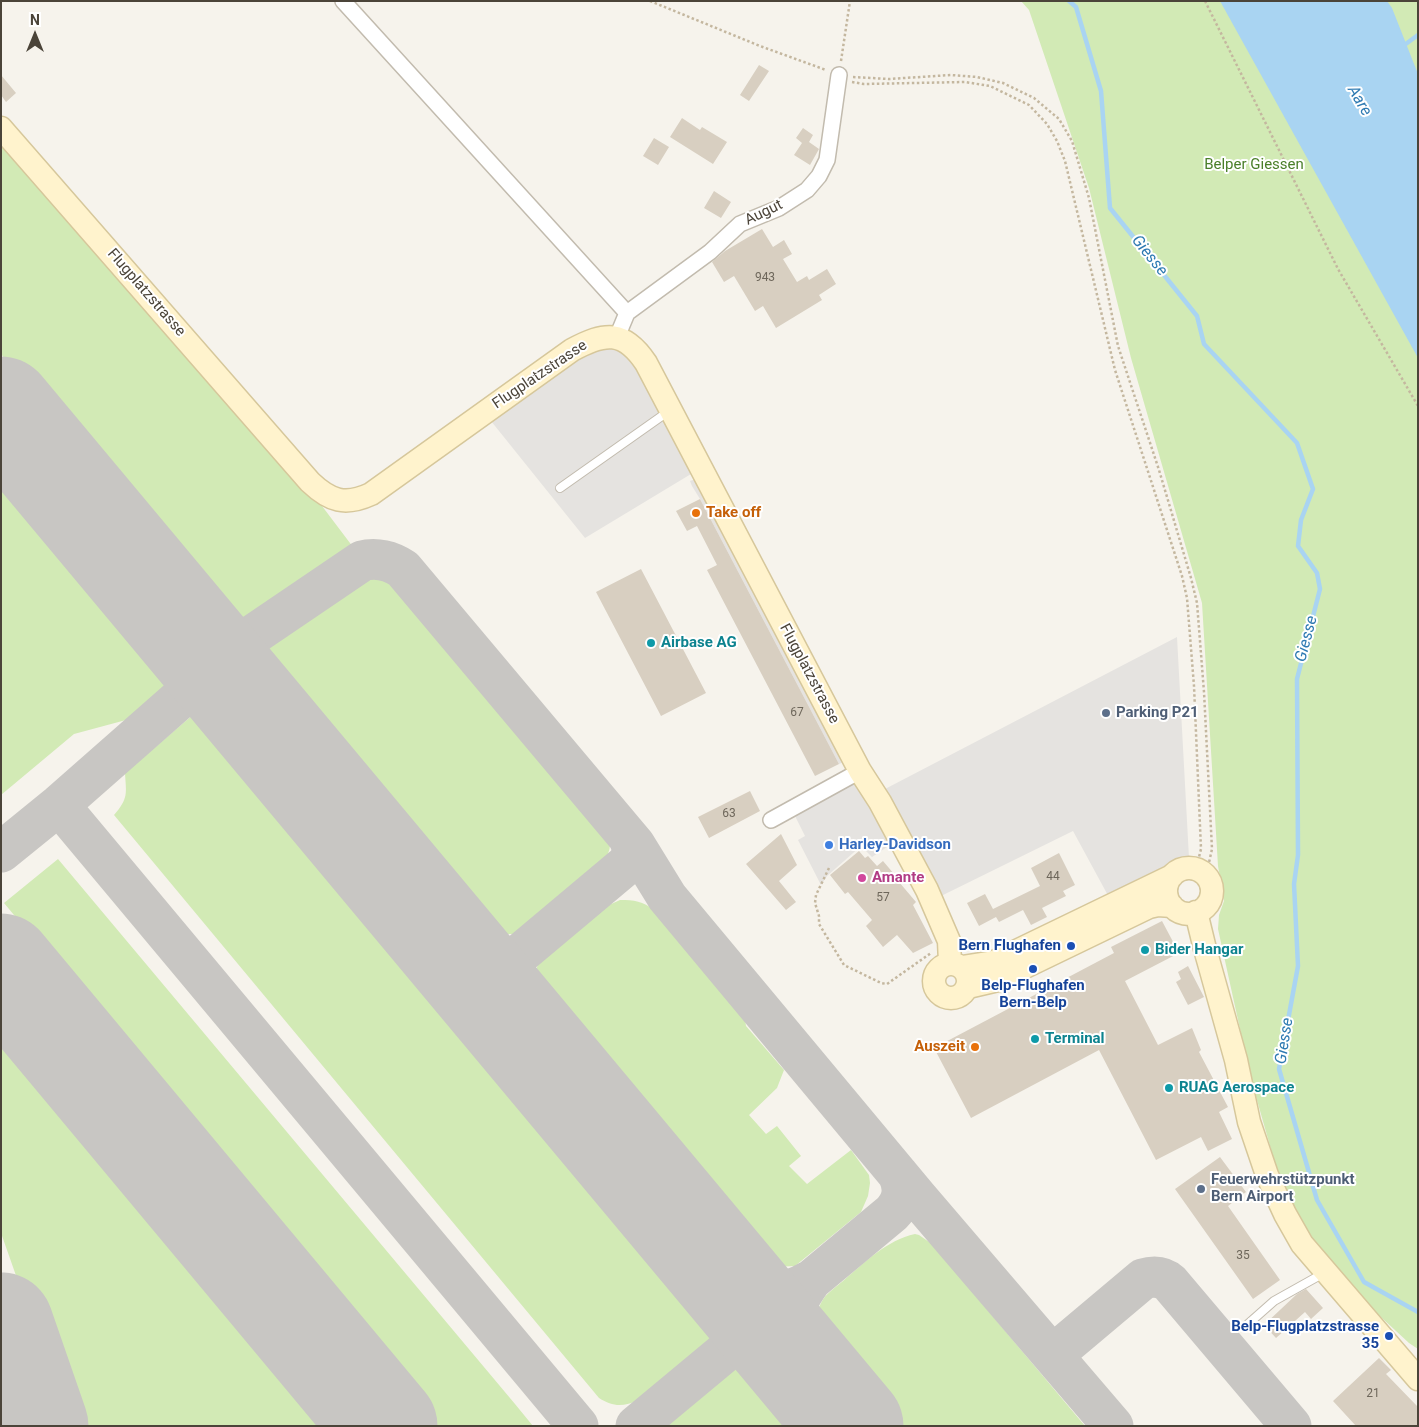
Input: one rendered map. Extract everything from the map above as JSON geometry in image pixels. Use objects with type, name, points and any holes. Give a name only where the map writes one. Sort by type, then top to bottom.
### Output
[{"type":"street","points":[[343,1],[627,313],[617,337]]},
{"type":"street","name":"Augut","points":[[627,313],[710,252],[740,224],[779,208],[807,190],[819,176],[826,160],[839,75]]},
{"type":"street","name":"Flugplatzstrasse","points":[[1,128],[310,482],[331,498],[347,502],[371,494],[572,350],[604,336],[625,340],[639,353],[860,771],[880,802],[921,880],[949,941],[960,972]]},
{"type":"street","points":[[770,820],[860,771]]},
{"type":"street","points":[[1183,869],[1201,872],[1210,882],[1212,895],[1205,907],[1196,912],[1185,913],[1172,906],[1158,905],[1149,907],[998,980],[960,972],[994,962],[1183,869]]},
{"type":"street","points":[[1172,876],[1166,891],[1172,906]]},
{"type":"street","points":[[1196,912],[1236,1060],[1249,1122],[1270,1182],[1294,1232],[1306,1249],[1418,1379]]},
{"type":"lane","points":[[560,488],[670,410]]},
{"type":"lane","points":[[1248,1324],[1274,1301],[1327,1272]]},
{"type":"path","points":[[650,1],[850,81],[864,84],[964,82],[990,86],[1029,105],[1047,124],[1058,141],[1065,161],[1115,370],[1182,576],[1187,598],[1194,686],[1201,872]]},
{"type":"path","points":[[839,75],[850,1]]},
{"type":"path","points":[[1205,1],[1338,269],[1418,406]]},
{"type":"path","points":[[839,75],[861,79],[951,75],[977,77],[1003,83],[1034,98],[1059,119],[1072,142],[1089,198],[1118,346],[1159,470],[1191,578],[1196,603],[1204,692],[1212,849],[1201,872]]},
{"type":"path","points":[[829,868],[816,895],[815,904],[819,916],[819,924],[844,965],[881,983],[888,984],[949,941]]},
{"type":"green space","name":"Belper Giessen","points":[[1021,1],[1418,1],[1418,1349],[1409,1343],[1344,1283],[1304,1232],[1276,1167],[1251,1079],[1218,929],[1219,915],[1224,901],[1218,866],[1202,603],[1131,358],[1089,188],[1029,10]]},
{"type":"green space","points":[[1,137],[136,301],[160,318],[322,506],[353,547],[244,623],[228,621],[216,612],[1,354]]},
{"type":"green space","points":[[1,467],[183,684],[126,720],[74,734],[1,795]]},
{"type":"green space","points":[[377,571],[384,571],[397,577],[458,645],[608,828],[610,845],[604,861],[521,930],[513,934],[489,932],[472,919],[271,676],[267,664],[267,653],[269,645],[275,636],[357,577]]},
{"type":"green space","points":[[202,707],[723,1329],[639,1400],[618,1405],[599,1398],[114,815],[126,795],[125,773]]},
{"type":"green space","points":[[58,859],[533,1426],[438,1426],[4,903]]},
{"type":"green space","points":[[620,900],[638,902],[654,910],[745,1019],[746,1026],[784,1070],[777,1088],[749,1115],[766,1134],[777,1126],[801,1156],[789,1166],[807,1184],[851,1150],[869,1175],[868,1196],[861,1212],[795,1266],[772,1267],[765,1264],[754,1254],[543,1004],[534,987],[533,979],[538,964],[609,905]]},
{"type":"green space","points":[[1,1010],[348,1426],[69,1426],[1,1233]]},
{"type":"green space","points":[[915,1234],[932,1244],[1085,1426],[899,1426],[821,1333],[817,1314],[819,1306],[828,1294],[868,1260],[895,1241]]},
{"type":"green space","points":[[749,1361],[804,1426],[665,1426],[734,1370]]},
{"type":"shaded area","points":[[608,346],[636,356],[696,471],[585,538],[491,421],[590,349]]},
{"type":"shaded area","points":[[705,476],[853,758],[839,764],[692,486],[690,481]]},
{"type":"shaded area","name":"Parking P21","points":[[1177,637],[1189,858],[1111,901],[1073,831],[939,897],[885,789]]},
{"type":"shaded area","points":[[857,776],[893,843],[872,857],[861,846],[827,876],[821,885],[798,840],[805,836],[793,812]]},
{"type":"water","name":"Aare","points":[[1220,1],[1387,1],[1392,8],[1418,74],[1418,358]]},
{"type":"building","points":[[759,65],[769,71],[749,101],[740,95]]},
{"type":"building","points":[[1,75],[16,93],[6,102],[1,95]]},
{"type":"building","points":[[682,118],[700,130],[702,127],[727,142],[713,164],[670,137]]},
{"type":"building","points":[[803,128],[813,135],[809,142],[819,149],[810,165],[794,155],[802,143],[796,138]]},
{"type":"building","points":[[654,138],[669,147],[658,165],[643,156]]},
{"type":"building","points":[[714,191],[731,202],[721,218],[704,208]]},
{"type":"building","points":[[762,229],[773,247],[784,240],[792,254],[783,259],[797,282],[807,276],[809,280],[827,269],[836,284],[819,295],[822,300],[776,328],[763,306],[755,311],[734,276],[724,282],[712,262],[725,251]]},
{"type":"building","points":[[700,499],[839,764],[815,776],[707,570],[717,565],[697,526],[687,531],[676,511]]},
{"type":"building","name":"Airbase AG","points":[[641,569],[706,693],[661,716],[596,592]]},
{"type":"building","points":[[750,791],[760,811],[709,838],[698,817]]},
{"type":"building","points":[[781,834],[797,865],[779,881],[796,902],[786,910],[746,864]]},
{"type":"building","points":[[859,851],[865,858],[868,856],[877,866],[883,861],[900,881],[916,902],[913,905],[933,943],[913,953],[897,935],[883,947],[866,926],[872,920],[848,892],[845,894],[830,875]]},
{"type":"building","points":[[1059,853],[1075,885],[1063,891],[1066,896],[1042,908],[1047,917],[1031,925],[1023,910],[999,922],[996,917],[979,926],[967,903],[985,894],[993,909],[1040,886],[1031,868]]},
{"type":"building","points":[[1162,921],[1179,953],[1125,981],[1158,1045],[1192,1028],[1201,1050],[1199,1052],[1228,1107],[1219,1112],[1232,1139],[1208,1151],[1201,1137],[1156,1160],[1099,1050],[971,1118],[934,1048],[1114,953],[1111,947]]},
{"type":"building","points":[[1188,966],[1204,997],[1188,1005],[1176,982],[1181,979],[1178,972]]},
{"type":"building","points":[[1220,1157],[1246,1192],[1228,1206],[1280,1280],[1253,1299],[1175,1189]]},
{"type":"building","points":[[1306,1289],[1323,1308],[1311,1319],[1305,1312],[1276,1338],[1264,1325],[1297,1294]]},
{"type":"building","points":[[1379,1358],[1391,1370],[1386,1374],[1418,1407],[1418,1426],[1356,1426],[1333,1401]]},
{"type":"waterway","name":"Giesse","points":[[1069,1],[1076,7],[1101,91],[1110,208],[1197,316],[1204,344],[1297,443],[1313,489],[1301,520],[1298,546],[1317,573],[1320,589],[1297,679],[1298,855],[1294,884],[1298,966],[1279,1069],[1317,1200],[1364,1282],[1418,1312]]},
{"type":"waterway","points":[[1403,46],[1418,35]]},
{"type":"taxiway","points":[[168,608],[204,640],[214,644],[225,645],[237,643],[250,637],[362,561],[383,560],[403,569],[635,845],[667,897],[917,1197],[1113,1426]]},
{"type":"taxiway","points":[[250,637],[239,655],[237,673],[242,690],[254,708]]},
{"type":"taxiway","points":[[1,852],[59,805],[250,637]]},
{"type":"taxiway","points":[[59,805],[578,1426]]},
{"type":"taxiway","points":[[453,949],[471,961],[485,965],[501,963],[520,954],[626,865],[632,852],[628,837]]},
{"type":"taxiway","points":[[518,1027],[509,1009],[504,989],[507,970],[520,954]]},
{"type":"taxiway","points":[[636,1426],[892,1213],[899,1204],[902,1195],[902,1185],[898,1174]]},
{"type":"taxiway","points":[[721,1270],[742,1283],[763,1291],[785,1291],[809,1281]]},
{"type":"taxiway","points":[[1059,1363],[1058,1356],[1061,1348],[1143,1279],[1161,1278],[1170,1283],[1291,1426]]},
{"type":"taxiway","points":[[809,1375],[796,1350],[792,1328],[796,1306],[810,1282]]},
{"type":"runway","points":[[1,409],[851,1426]]},
{"type":"runway","points":[[1,966],[385,1426]]},
{"type":"runway","points":[[1,1325],[36,1426]]},
{"type":"place","name":"Take off","points":[[696,513]]},
{"type":"place","name":"Airbase AG","points":[[651,643]]},
{"type":"place","name":"Parking P21","points":[[1106,713]]},
{"type":"place","name":"Harley-Davidson","points":[[829,845]]},
{"type":"place","name":"Amante","points":[[862,878]]},
{"type":"place","name":"Bern Flughafen","points":[[1071,946]]},
{"type":"place","name":"Bider Hangar","points":[[1145,950]]},
{"type":"place","name":"Belp-Flughafen Bern-Belp","points":[[1033,969]]},
{"type":"place","name":"Terminal","points":[[1035,1039]]},
{"type":"place","name":"Auszeit","points":[[975,1047]]},
{"type":"place","name":"RUAG Aerospace","points":[[1169,1088]]},
{"type":"place","name":"Feuerwehrstützpunkt Bern Airport","points":[[1201,1189]]},
{"type":"place","name":"Belp-Flugplatzstrasse 35","points":[[1389,1336]]}]
